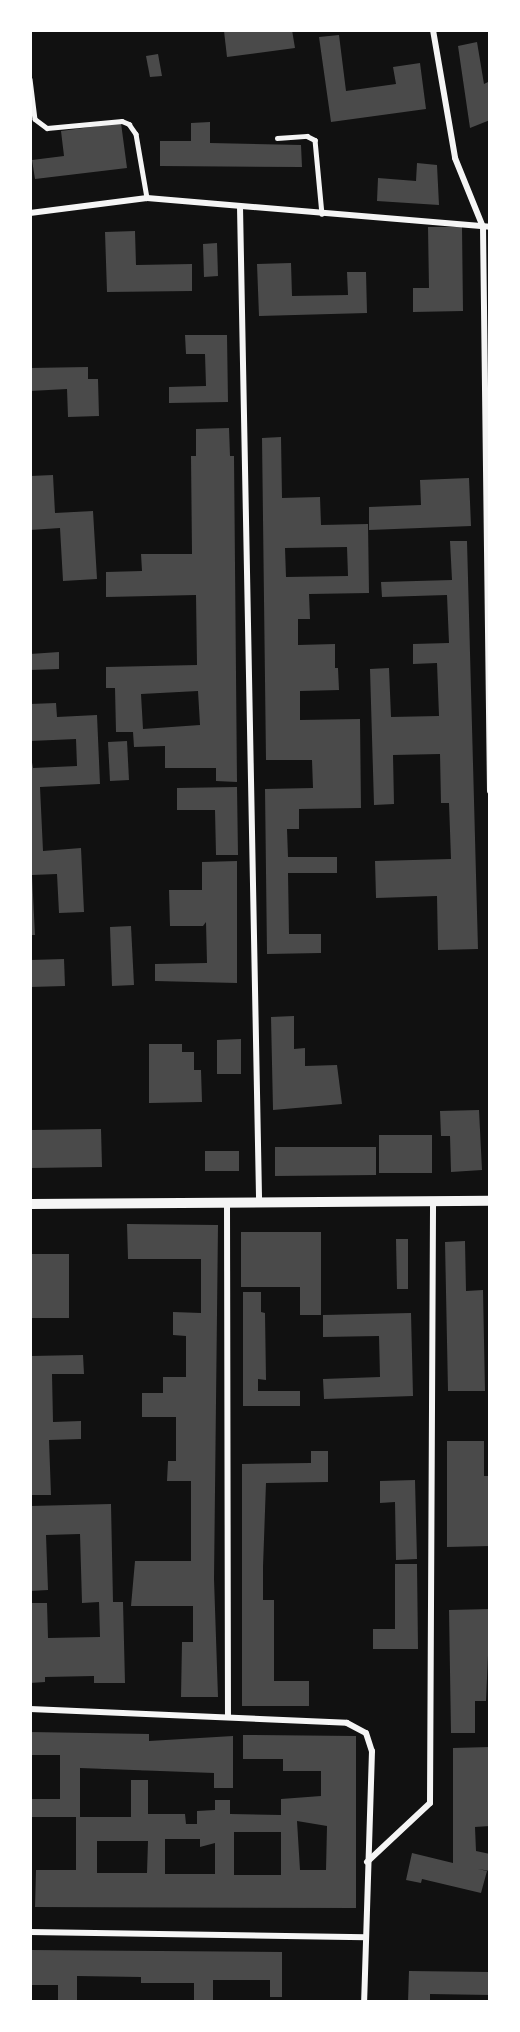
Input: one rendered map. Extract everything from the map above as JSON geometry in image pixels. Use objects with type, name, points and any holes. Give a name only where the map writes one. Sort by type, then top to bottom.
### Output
[{"type":"street","points":[[433,30],[455,158],[487,227],[490,791]]},
{"type":"street","points":[[30,213],[147,198],[487,227]]},
{"type":"street","points":[[240,207],[259,1201]]},
{"type":"street","points":[[30,1204],[490,1201]]},
{"type":"street","points":[[227,1202],[228,1716]]},
{"type":"street","points":[[367,1862],[430,1803],[433,1202]]},
{"type":"street","points":[[30,1709],[347,1723],[366,1733],[372,1751],[364,2002]]},
{"type":"street","points":[[30,1932],[366,1937]]},
{"type":"lane","points":[[30,80],[35,119],[47,128],[122,121],[129,124],[136,134],[147,198]]},
{"type":"lane","points":[[277,138],[308,136],[315,140],[322,214]]},
{"type":"building","points":[[292,30],[295,48],[227,57],[224,31]]},
{"type":"building","points":[[339,35],[346,91],[396,84],[393,67],[420,63],[426,109],[331,122],[319,37]]},
{"type":"building","points":[[477,42],[484,84],[490,81],[490,120],[470,128],[458,46]]},
{"type":"building","points":[[158,54],[162,76],[150,77],[146,56]]},
{"type":"building","points":[[210,122],[210,143],[301,145],[302,167],[160,166],[160,141],[191,141],[191,123]]},
{"type":"building","points":[[121,123],[127,168],[35,179],[32,160],[64,156],[61,131]]},
{"type":"building","points":[[417,163],[437,165],[439,205],[377,201],[378,178],[416,181]]},
{"type":"building","points":[[428,227],[462,227],[463,311],[413,312],[413,288],[429,288]]},
{"type":"building","points":[[135,231],[136,265],[192,264],[192,291],[107,292],[105,232]]},
{"type":"building","points":[[217,243],[218,276],[204,277],[203,244]]},
{"type":"building","points":[[291,263],[292,296],[348,295],[347,272],[366,272],[367,313],[259,316],[257,264]]},
{"type":"building","points":[[185,335],[227,335],[228,402],[169,403],[169,387],[206,386],[205,354],[186,354]]},
{"type":"building","points":[[88,367],[88,379],[98,379],[99,416],[68,417],[67,389],[30,391],[30,368]]},
{"type":"building","points":[[229,428],[230,456],[234,456],[237,782],[216,781],[216,768],[165,768],[165,746],[134,747],[133,732],[116,732],[115,688],[106,688],[106,667],[197,665],[196,595],[106,597],[106,572],[142,571],[141,554],[192,554],[191,456],[196,456],[196,429]],"holes":[[[198,691],[200,725],[143,729],[141,694]]]},
{"type":"building","points":[[281,437],[282,498],[320,497],[321,525],[368,524],[369,593],[309,594],[310,619],[298,619],[298,645],[335,644],[335,668],[338,668],[339,690],[300,691],[300,720],[360,719],[361,808],[299,809],[299,829],[287,829],[288,857],[337,857],[337,873],[288,873],[289,934],[321,934],[321,953],[267,954],[265,789],[313,788],[312,760],[266,760],[262,438]],"holes":[[[347,547],[348,576],[286,577],[285,548]]]},
{"type":"building","points":[[53,475],[55,513],[93,511],[97,579],[63,581],[60,528],[30,530],[30,476]]},
{"type":"building","points":[[469,478],[471,526],[369,530],[369,507],[421,505],[420,480]]},
{"type":"building","points":[[450,541],[467,541],[478,949],[438,950],[437,896],[376,898],[375,861],[451,859],[449,803],[441,803],[440,754],[393,755],[394,804],[374,805],[370,669],[389,668],[391,717],[439,716],[437,663],[413,664],[413,644],[449,643],[447,595],[382,597],[381,582],[452,580]]},
{"type":"building","points":[[59,652],[59,669],[30,670],[30,654]]},
{"type":"building","points":[[56,703],[57,717],[97,715],[100,784],[40,787],[43,851],[81,848],[84,912],[59,913],[57,874],[32,875],[35,935],[30,935],[30,751],[33,768],[77,766],[76,739],[30,741],[30,704]]},
{"type":"building","points":[[127,741],[129,780],[110,781],[108,742]]},
{"type":"building","points":[[237,787],[238,855],[216,855],[215,810],[177,810],[177,788]]},
{"type":"building","points":[[237,861],[237,983],[155,981],[155,964],[207,963],[206,922],[203,926],[170,926],[169,890],[202,890],[202,862]]},
{"type":"building","points":[[131,926],[134,985],[112,986],[110,927]]},
{"type":"building","points":[[64,959],[65,986],[30,987],[30,960]]},
{"type":"building","points":[[294,1016],[294,1049],[305,1048],[305,1066],[337,1065],[342,1104],[273,1110],[271,1017]]},
{"type":"building","points":[[241,1039],[241,1074],[217,1074],[217,1040]]},
{"type":"building","points":[[149,1044],[182,1044],[182,1052],[194,1052],[194,1070],[201,1070],[202,1102],[149,1103]]},
{"type":"building","points":[[479,1110],[482,1170],[451,1172],[450,1136],[441,1136],[440,1111]]},
{"type":"building","points":[[101,1129],[102,1167],[30,1168],[30,1130]]},
{"type":"building","points":[[379,1135],[432,1135],[432,1173],[379,1173]]},
{"type":"building","points":[[275,1147],[376,1147],[376,1175],[275,1176]]},
{"type":"building","points":[[205,1151],[239,1151],[239,1171],[205,1171]]},
{"type":"building","points":[[127,1224],[218,1225],[214,1579],[218,1697],[181,1697],[182,1642],[193,1642],[193,1606],[131,1606],[135,1561],[191,1561],[191,1481],[167,1481],[168,1461],[176,1461],[176,1417],[142,1417],[142,1393],[163,1393],[163,1377],[186,1377],[186,1336],[173,1335],[173,1312],[201,1313],[201,1259],[128,1259]]},
{"type":"building","points":[[241,1232],[321,1232],[321,1315],[300,1315],[300,1287],[241,1287]]},
{"type":"building","points":[[396,1239],[408,1239],[408,1289],[397,1289]]},
{"type":"building","points":[[465,1241],[466,1291],[483,1290],[485,1391],[448,1391],[445,1242]]},
{"type":"building","points":[[30,1254],[69,1254],[69,1318],[30,1318]]},
{"type":"building","points":[[243,1292],[261,1292],[261,1312],[265,1313],[266,1380],[258,1379],[258,1391],[300,1391],[300,1406],[243,1406]]},
{"type":"building","points":[[411,1313],[413,1396],[324,1399],[323,1379],[380,1377],[379,1336],[323,1337],[323,1315]]},
{"type":"building","points":[[83,1355],[84,1374],[52,1374],[53,1422],[81,1421],[81,1439],[49,1440],[51,1495],[30,1495],[30,1356]]},
{"type":"building","points":[[447,1441],[484,1441],[484,1476],[490,1476],[490,1546],[447,1547]]},
{"type":"building","points":[[311,1451],[328,1451],[328,1482],[266,1483],[263,1567],[263,1600],[274,1600],[274,1681],[309,1681],[309,1706],[242,1706],[242,1464],[311,1463]]},
{"type":"building","points":[[415,1480],[417,1559],[396,1560],[395,1502],[380,1503],[380,1481]]},
{"type":"building","points":[[111,1504],[113,1602],[123,1602],[125,1683],[94,1683],[94,1676],[45,1677],[45,1682],[30,1683],[30,1603],[47,1603],[48,1638],[100,1637],[99,1602],[82,1603],[80,1534],[46,1535],[48,1590],[30,1591],[30,1506]]},
{"type":"building","points":[[395,1564],[417,1564],[418,1649],[373,1649],[373,1629],[395,1629]]},
{"type":"building","points":[[490,1609],[486,1701],[475,1701],[475,1733],[451,1733],[449,1610]]},
{"type":"building","points":[[30,1732],[149,1734],[149,1741],[233,1736],[233,1788],[214,1788],[214,1773],[80,1768],[80,1817],[131,1817],[131,1780],[148,1780],[148,1814],[185,1814],[186,1824],[197,1824],[197,1811],[215,1810],[215,1800],[230,1800],[230,1814],[281,1815],[281,1799],[321,1796],[321,1771],[283,1771],[283,1759],[243,1759],[243,1735],[356,1736],[356,1908],[35,1907],[36,1870],[76,1870],[76,1817],[30,1817],[30,1799],[60,1799],[60,1755],[30,1755]],"holes":[[[297,1821],[327,1826],[326,1870],[300,1870]],[[234,1832],[281,1832],[281,1875],[234,1875]],[[165,1839],[200,1839],[200,1847],[215,1843],[215,1874],[165,1874]],[[97,1841],[148,1841],[147,1873],[97,1873]]]},
{"type":"building","points":[[490,1747],[490,1826],[475,1827],[476,1851],[490,1854],[490,1871],[478,1869],[487,1871],[481,1893],[422,1879],[421,1883],[406,1880],[412,1853],[453,1863],[453,1748]]},
{"type":"building","points":[[30,1950],[282,1952],[282,1997],[270,1997],[270,1980],[213,1980],[213,2002],[194,2002],[194,1983],[141,1983],[141,1977],[77,1976],[77,2002],[58,2002],[58,1985],[30,1985]]},
{"type":"building","points":[[409,1971],[490,1972],[490,1995],[430,1994],[430,2002],[408,2002]]}]
